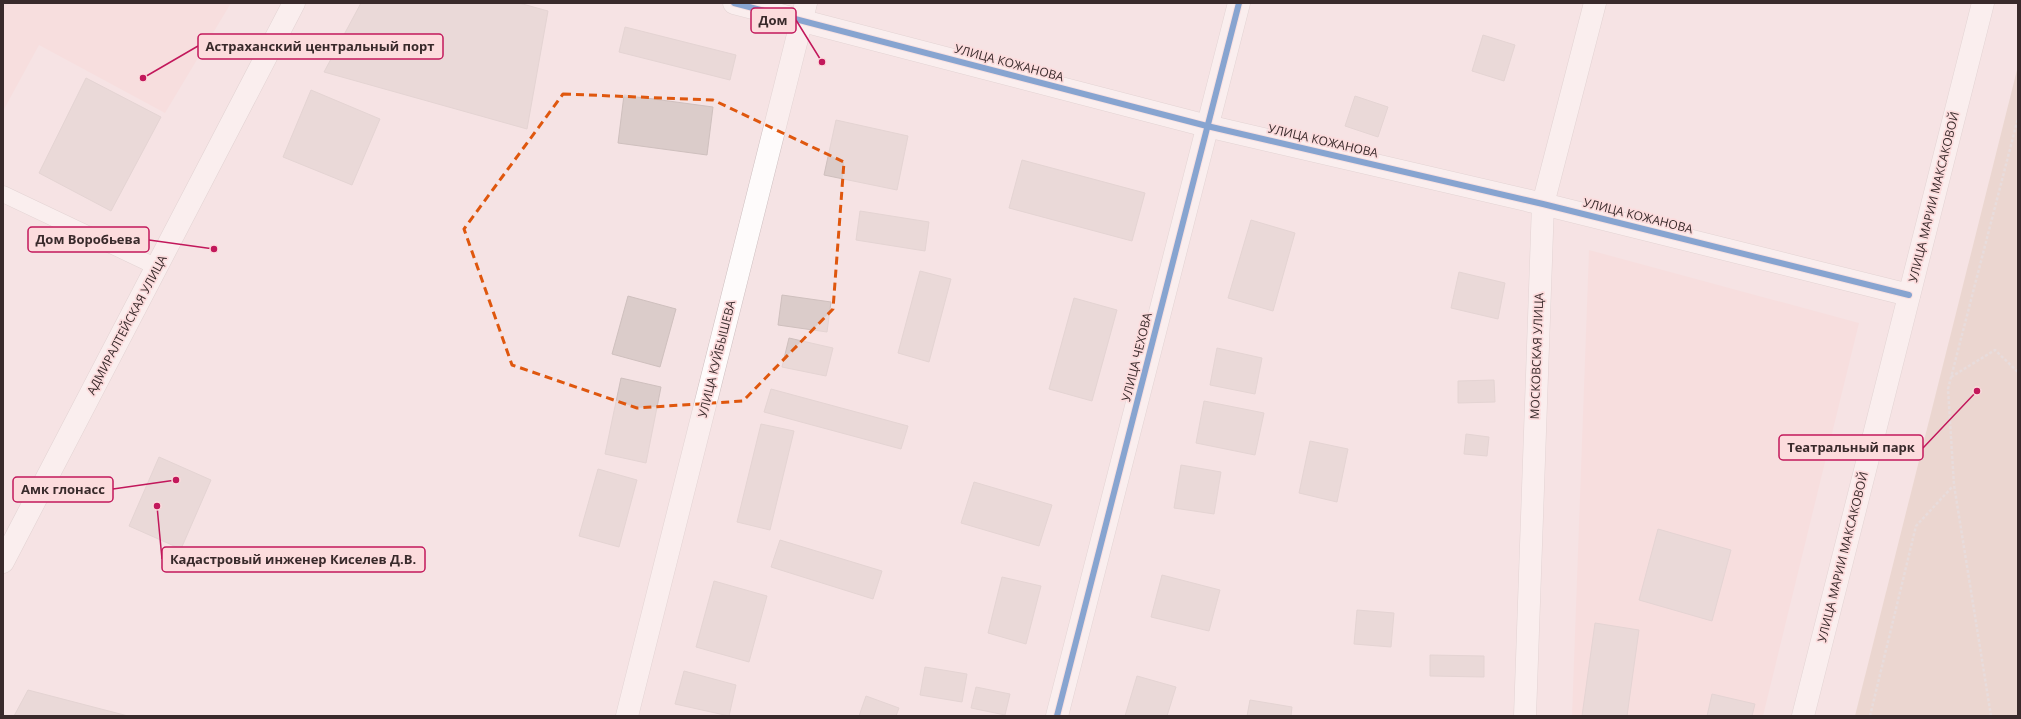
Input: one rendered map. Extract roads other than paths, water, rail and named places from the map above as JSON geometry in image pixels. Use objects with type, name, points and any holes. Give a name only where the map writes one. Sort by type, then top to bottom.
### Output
[{"type":"street","name":"АДМИРАЛТЕЙСКАЯ УЛИЦА","points":[[3,562],[294,3]]},
{"type":"street","name":"УЛИЦА КОЖАНОВА","points":[[734,3],[804,12],[1207,126],[1543,204],[1909,295]]},
{"type":"street","name":"УЛИЦА ЧЕХОВА","points":[[1057,716],[1239,3]]},
{"type":"street","name":"МОСКОВСКАЯ УЛИЦА","points":[[1525,716],[1543,204],[1595,3]]},
{"type":"street","name":"УЛИЦА МАРИИ МАКСАКОВОЙ","points":[[1803,716],[1983,3]]},
{"type":"street","name":"УЛИЦА КУЙБЫШЕВА","points":[[627,716],[804,12]]},
{"type":"lane","points":[[3,194],[157,268]]},
{"type":"place","name":"Дом","points":[[822,62]]},
{"type":"place","name":"Астраханский центральный порт","points":[[143,78]]},
{"type":"place","name":"Дом Воробьева","points":[[214,249]]},
{"type":"place","name":"Театральный парк","points":[[1977,391]]},
{"type":"place","name":"Амк глонасс","points":[[176,480]]},
{"type":"place","name":"Кадастровый инженер Киселев Д.В.","points":[[157,506]]}]
